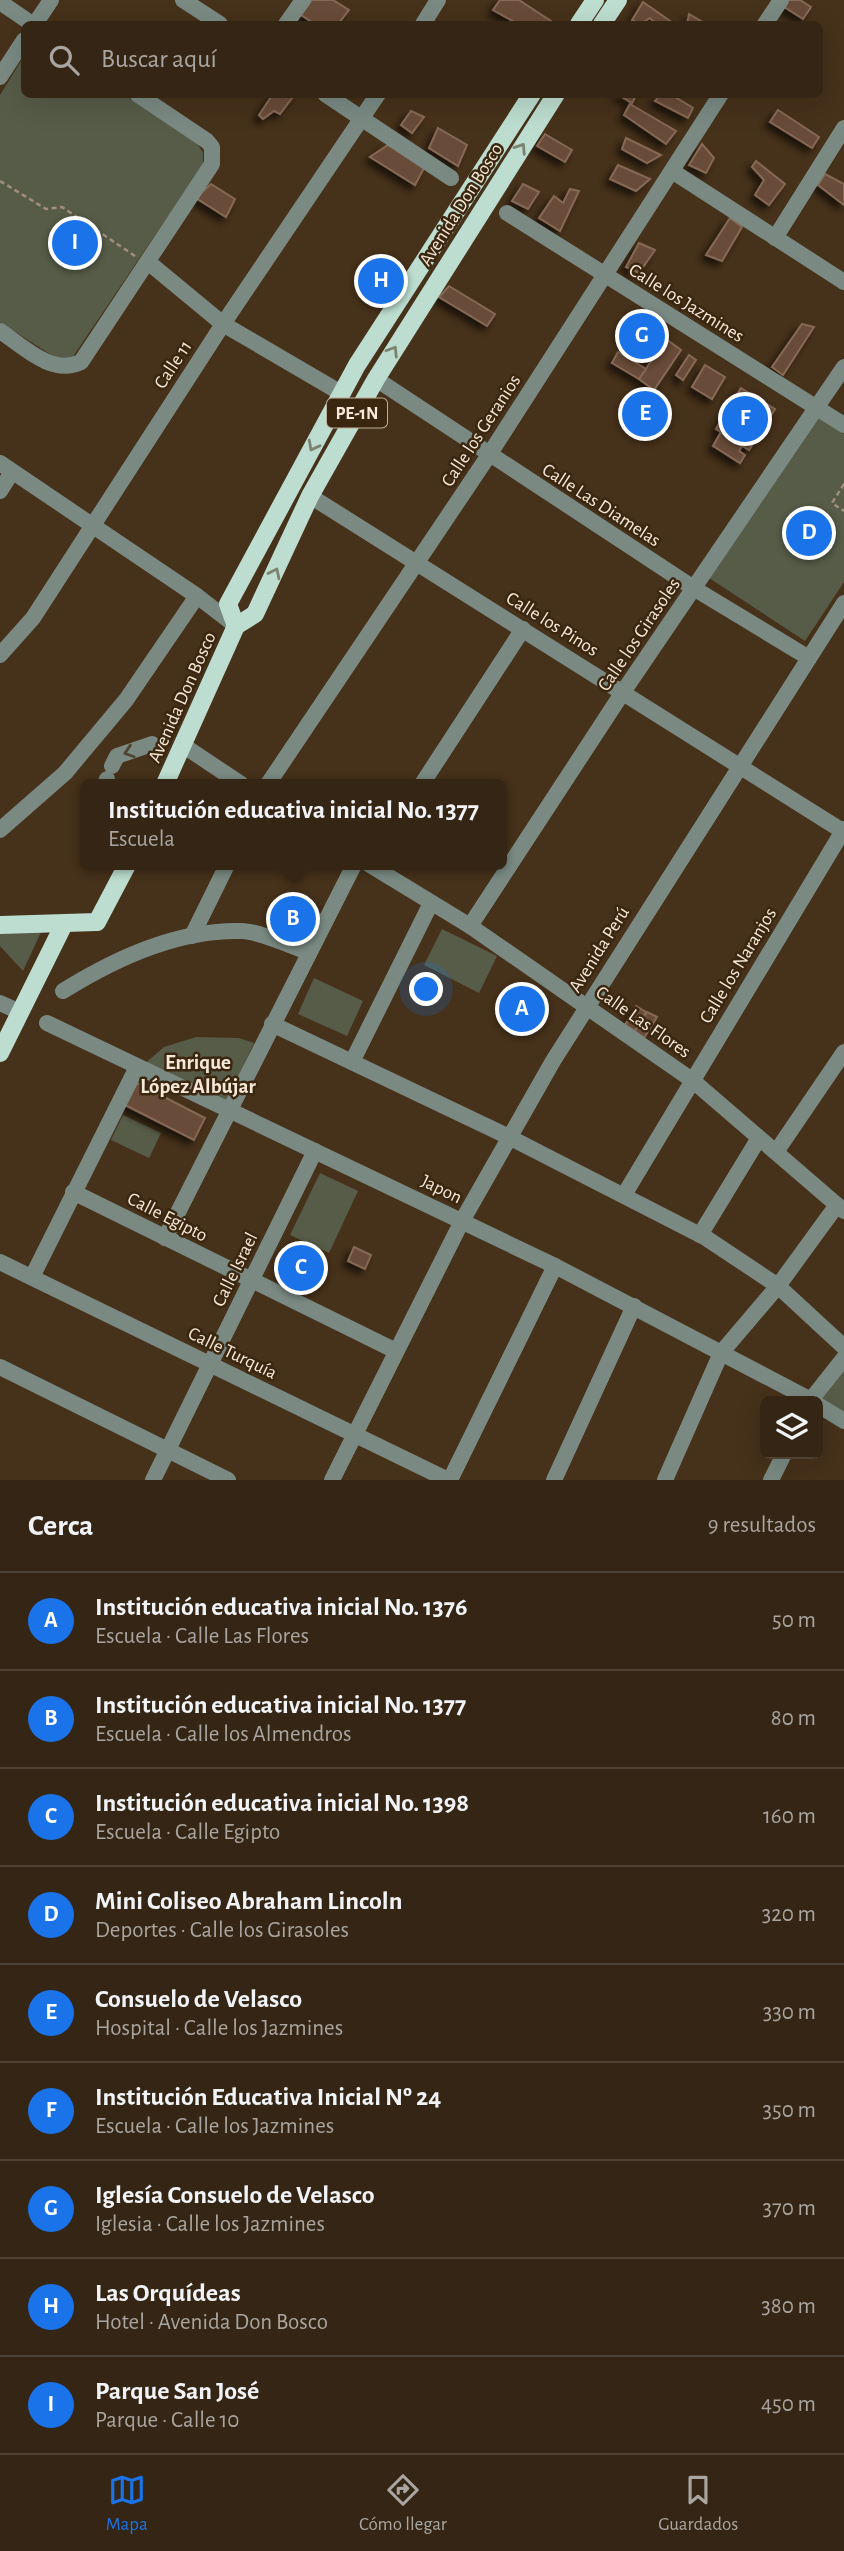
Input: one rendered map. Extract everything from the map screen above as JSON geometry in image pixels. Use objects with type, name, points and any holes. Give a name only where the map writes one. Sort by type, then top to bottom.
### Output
[{"type":"main road","points":[[581,21],[595,0]]},
{"type":"main road","points":[[604,21],[618,0]]},
{"type":"main road","name":"Avenida Don Bosco","points":[[236,626],[228,604],[341,393],[530,98]]},
{"type":"main road","name":"Avenida Don Bosco","points":[[168,779],[236,626],[255,614],[310,496],[376,379],[553,98]]},
{"type":"main road","points":[[469,191],[486,201]]},
{"type":"main road","points":[[0,925],[97,922],[124,870]]},
{"type":"main road","points":[[0,1053],[64,924]]},
{"type":"street","points":[[35,21],[51,0]]},
{"type":"street","points":[[183,0],[215,21]]},
{"type":"street","points":[[288,21],[303,0]]},
{"type":"street","points":[[425,21],[438,0]]},
{"type":"street","points":[[767,21],[781,0]]},
{"type":"street","points":[[0,2],[28,21]]},
{"type":"street","points":[[0,77],[21,45]]},
{"type":"street","points":[[0,331],[50,364],[71,368],[81,362],[212,164],[213,155],[207,141],[143,98]]},
{"type":"street","points":[[331,98],[451,178]]},
{"type":"street","name":"Calle 11","points":[[0,654],[33,618],[223,324],[375,98]]},
{"type":"street","name":"Calle los Geranios","points":[[271,779],[489,455],[718,98]]},
{"type":"street","points":[[775,238],[844,128]]},
{"type":"street","points":[[672,171],[844,282]]},
{"type":"street","name":"Calle los Jazmines","points":[[507,214],[844,425]]},
{"type":"street","points":[[148,263],[223,324],[341,393]]},
{"type":"street","name":"Calle los Girasoles","points":[[507,869],[623,692],[818,409],[844,367]]},
{"type":"street","name":"Calle Las Diamelas","points":[[376,379],[695,589],[809,659]]},
{"type":"street","points":[[0,491],[6,468],[197,596],[236,626]]},
{"type":"street","name":"Calle los Pinos","points":[[310,496],[844,830]]},
{"type":"street","points":[[0,830],[65,773],[126,700],[197,596]]},
{"type":"street","name":"Avenida Perú","points":[[332,1480],[462,1221],[509,1137],[586,1007],[738,765],[844,603]]},
{"type":"street","points":[[425,779],[523,629]]},
{"type":"street","points":[[108,777],[117,756],[152,744]]},
{"type":"street","points":[[184,746],[234,779]]},
{"type":"street","name":"Calle los Naranjos","points":[[624,1195],[844,830]]},
{"type":"street","points":[[192,936],[225,870]]},
{"type":"street","points":[[165,1238],[351,870]]},
{"type":"street","name":"Calle Las Flores","points":[[378,870],[470,926],[692,1080],[841,1208]]},
{"type":"street","name":"Calle los Girasoles","points":[[470,926],[507,870]]},
{"type":"street","points":[[352,1062],[432,903]]},
{"type":"street","points":[[63,991],[97,970],[154,947],[192,936],[243,931],[309,952]]},
{"type":"street","points":[[0,1003],[20,1012]]},
{"type":"street","name":"Japon","points":[[47,1023],[555,1266],[802,1396]]},
{"type":"street","points":[[272,1024],[509,1137],[700,1235],[778,1286],[844,1347]]},
{"type":"street","points":[[776,1152],[844,1052]]},
{"type":"street","points":[[32,1277],[137,1067]]},
{"type":"street","points":[[700,1235],[759,1138]]},
{"type":"street","name":"Calle Israel","points":[[153,1480],[315,1151]]},
{"type":"street","name":"Calle Egipto","points":[[73,1192],[396,1351]]},
{"type":"street","points":[[665,1480],[721,1353],[841,1208]]},
{"type":"street","name":"Calle Turquía","points":[[0,1262],[449,1480]]},
{"type":"street","points":[[449,1480],[555,1266]]},
{"type":"street","points":[[554,1480],[634,1306]]},
{"type":"street","points":[[817,1396],[844,1358]]},
{"type":"street","points":[[0,1367],[228,1480]]},
{"type":"street","name":"Japon","points":[[823,1408],[844,1421]]},
{"type":"street","points":[[771,1480],[782,1459]]},
{"type":"path","points":[[0,181],[46,209],[62,207],[148,263]]},
{"type":"path","points":[[844,484],[832,503],[844,509]]},
{"type":"green space","points":[[21,61],[21,98],[129,98],[197,143],[203,153],[203,164],[72,358],[59,360],[0,322],[0,95]]},
{"type":"green space","points":[[816,416],[844,434],[844,582],[805,641],[709,578]]},
{"type":"green space","points":[[442,929],[497,956],[479,993],[424,965]]},
{"type":"green space","points":[[0,930],[42,930],[23,971],[0,946]]},
{"type":"green space","points":[[314,978],[363,1001],[347,1036],[298,1014]]},
{"type":"green space","points":[[196,1037],[239,1038],[254,1043],[227,1101],[143,1065],[164,1047]]},
{"type":"green space","points":[[123,1115],[161,1133],[149,1158],[111,1140]]},
{"type":"green space","points":[[320,1173],[358,1191],[329,1253],[290,1235]]},
{"type":"green space","points":[[844,1363],[844,1418],[823,1405],[823,1396],[818,1396]]},
{"type":"building","points":[[312,0],[333,0],[349,10],[340,21],[310,21],[301,15]]},
{"type":"building","points":[[500,0],[519,0],[551,21],[513,21],[493,10]]},
{"type":"building","points":[[784,0],[800,0],[811,7],[803,19],[781,5]]},
{"type":"building","points":[[643,2],[670,21],[653,21],[650,18],[645,21],[632,20]]},
{"type":"building","points":[[689,14],[701,21],[688,21]]},
{"type":"building","points":[[270,98],[292,98],[280,114],[274,111],[263,119],[259,115]]},
{"type":"building","points":[[658,98],[677,98],[693,108],[688,118],[655,101]]},
{"type":"building","points":[[630,104],[676,131],[666,144],[624,115]]},
{"type":"building","points":[[778,110],[819,137],[812,148],[770,122]]},
{"type":"building","points":[[411,111],[424,117],[412,133],[401,125]]},
{"type":"building","points":[[438,128],[467,145],[458,166],[429,148]]},
{"type":"building","points":[[545,134],[572,150],[565,162],[537,146]]},
{"type":"building","points":[[626,138],[661,155],[647,163],[622,149]]},
{"type":"building","points":[[702,144],[714,158],[706,173],[689,165]]},
{"type":"building","points":[[388,145],[424,168],[415,185],[370,157]]},
{"type":"building","points":[[756,161],[785,184],[769,205],[755,195],[764,180],[752,167]]},
{"type":"building","points":[[618,165],[650,179],[636,191],[610,179]]},
{"type":"building","points":[[825,174],[844,184],[844,205],[818,185]]},
{"type":"building","points":[[211,184],[235,199],[226,217],[196,198]]},
{"type":"building","points":[[523,184],[539,192],[528,209],[512,201]]},
{"type":"building","points":[[570,189],[579,191],[560,231],[539,218],[554,196],[563,203]]},
{"type":"building","points":[[730,218],[742,227],[722,261],[706,255]]},
{"type":"building","points":[[639,243],[655,250],[639,273],[626,267]]},
{"type":"building","points":[[449,286],[495,314],[487,326],[439,297]]},
{"type":"building","points":[[633,317],[666,339],[654,357],[621,334]]},
{"type":"building","points":[[802,324],[814,327],[783,375],[772,367]]},
{"type":"building","points":[[666,339],[681,350],[654,390],[639,379]]},
{"type":"building","points":[[618,352],[646,369],[639,379],[612,363]]},
{"type":"building","points":[[689,355],[696,360],[683,380],[676,375]]},
{"type":"building","points":[[705,365],[725,377],[712,399],[692,387]]},
{"type":"building","points":[[741,388],[775,409],[749,450],[716,429]]},
{"type":"building","points":[[721,432],[742,446],[739,451],[745,455],[740,463],[713,446]]},
{"type":"building","points":[[636,1006],[646,1012],[635,1031],[625,1025]]},
{"type":"building","points":[[647,1012],[657,1017],[644,1038],[635,1031]]},
{"type":"building","points":[[137,1083],[205,1118],[194,1140],[125,1105]]},
{"type":"building","points":[[354,1247],[371,1255],[365,1269],[348,1261]]},
{"type":"place","name":"Parque San José","points":[[75,243]]},
{"type":"place","name":"Las Orquídeas","points":[[381,281]]},
{"type":"place","name":"Iglesía Consuelo de Velasco","points":[[642,336]]},
{"type":"place","name":"Consuelo de Velasco","points":[[645,414]]},
{"type":"place","name":"Institución Educativa Inicial Nº 24","points":[[745,419]]},
{"type":"place","name":"Mini Coliseo Abraham Lincoln","points":[[809,533]]},
{"type":"place","name":"Institución educativa inicial No. 1377","points":[[293,919]]},
{"type":"place","name":"Institución educativa inicial No. 1376","points":[[522,1009]]},
{"type":"place","name":"Institución educativa inicial No. 1398","points":[[301,1268]]},
{"type":"district","name":"Enrique López Albújar","points":[[198,1074]]}]
